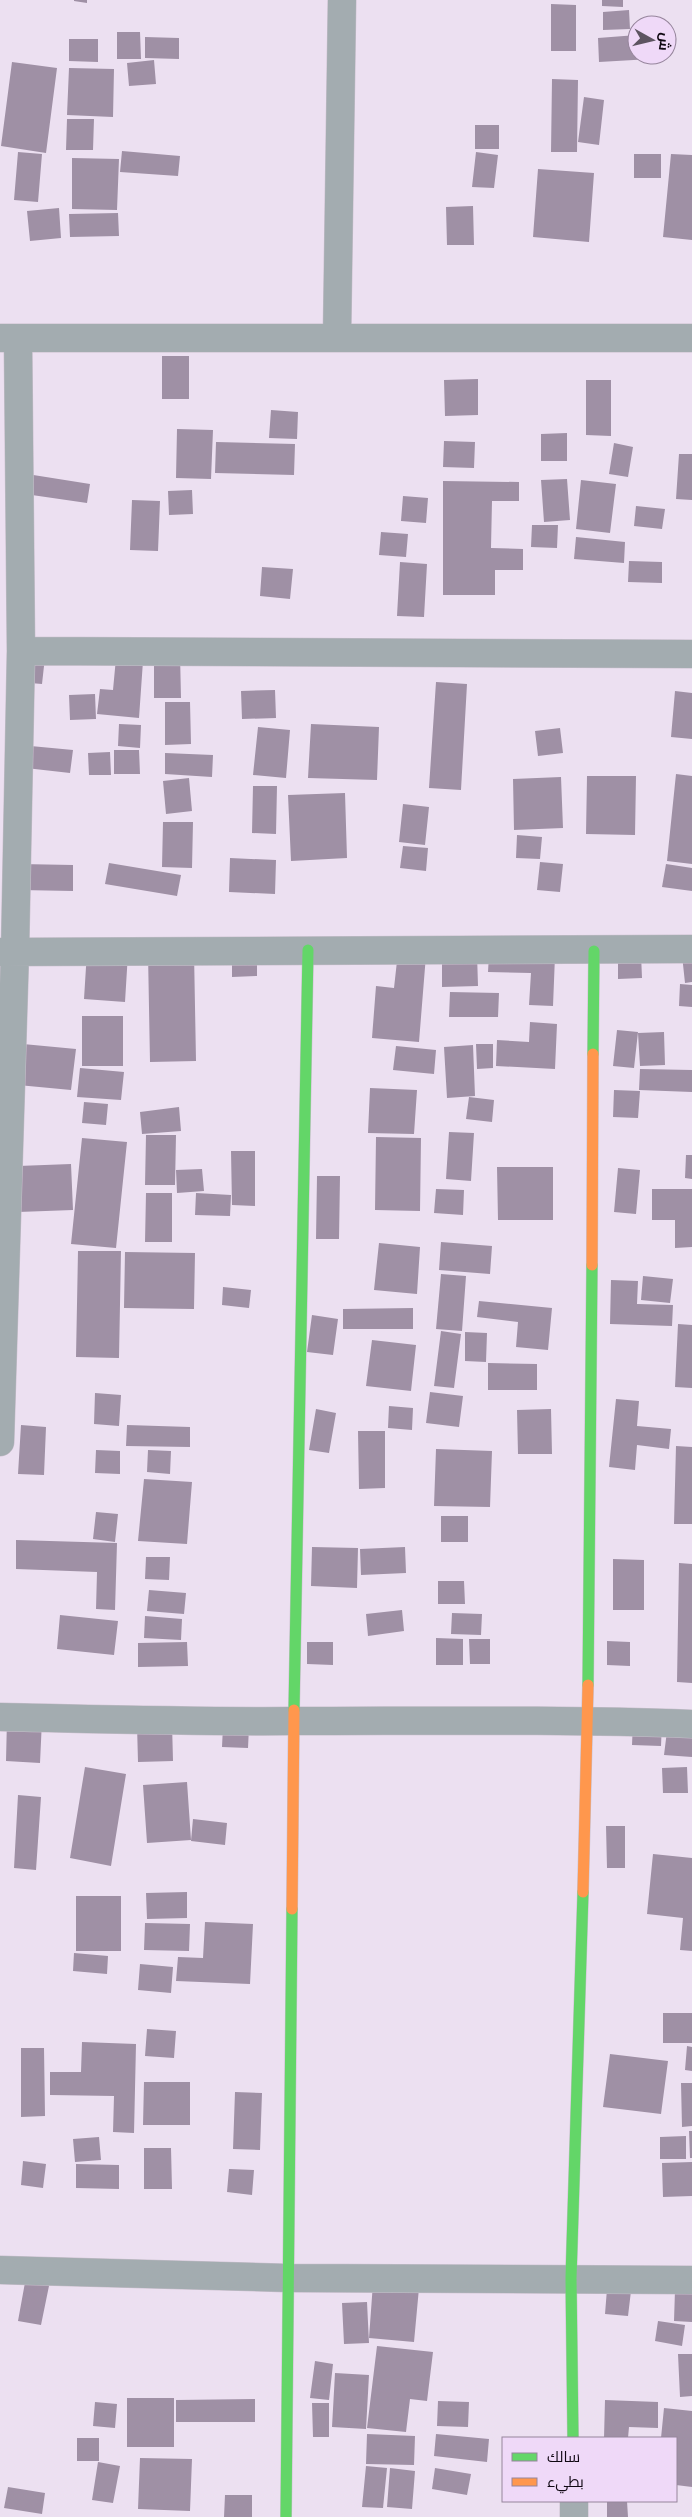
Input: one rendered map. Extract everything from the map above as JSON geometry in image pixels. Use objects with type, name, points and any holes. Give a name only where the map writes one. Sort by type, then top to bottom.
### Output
[{"type":"street","points":[[337,337],[342,0]]},
{"type":"street","points":[[0,1442],[8,952],[21,651],[9,338],[692,338]]},
{"type":"street","points":[[21,651],[692,654]]},
{"type":"street","points":[[286,2517],[294,1721],[308,950]]},
{"type":"street","points":[[8,952],[692,950]]},
{"type":"street","points":[[573,2437],[571,2278],[588,1720],[594,951]]},
{"type":"street","points":[[0,1718],[294,1721],[440,1719],[588,1720],[692,1724]]},
{"type":"street","points":[[0,2270],[288,2278],[692,2280]]},
{"type":"street","points":[[574,2502],[574,2517]]},
{"type":"building","points":[[87,0],[87,3],[74,1]]},
{"type":"building","points":[[602,0],[623,0],[623,7],[602,6]]},
{"type":"building","points":[[551,4],[576,5],[576,51],[551,51]]},
{"type":"building","points":[[629,10],[627,29],[603,30],[603,12]]},
{"type":"building","points":[[117,32],[140,32],[141,59],[117,59]]},
{"type":"building","points":[[627,36],[627,60],[599,62],[598,38]]},
{"type":"building","points":[[145,37],[179,38],[179,59],[145,58]]},
{"type":"building","points":[[69,39],[98,39],[98,62],[69,61]]},
{"type":"building","points":[[154,60],[156,84],[129,86],[127,63]]},
{"type":"building","points":[[12,62],[57,68],[46,153],[1,146]]},
{"type":"building","points":[[69,68],[114,69],[113,117],[67,115]]},
{"type":"building","points":[[552,79],[578,80],[577,152],[551,152]]},
{"type":"building","points":[[584,97],[604,100],[599,145],[578,142]]},
{"type":"building","points":[[67,119],[94,119],[93,150],[66,150]]},
{"type":"building","points":[[475,125],[499,125],[499,149],[475,149]]},
{"type":"building","points":[[122,151],[180,156],[178,176],[120,172]]},
{"type":"building","points":[[18,152],[42,154],[38,202],[14,200]]},
{"type":"building","points":[[476,152],[498,155],[494,188],[472,187]]},
{"type":"building","points":[[634,154],[661,154],[661,178],[634,178]]},
{"type":"building","points":[[671,154],[692,155],[692,240],[663,237]]},
{"type":"building","points":[[72,158],[119,159],[117,210],[72,209]]},
{"type":"building","points":[[538,169],[594,173],[589,242],[533,237]]},
{"type":"building","points":[[473,206],[474,245],[447,245],[446,207]]},
{"type":"building","points":[[59,208],[61,238],[30,241],[27,211]]},
{"type":"building","points":[[118,213],[119,236],[70,237],[69,214]]},
{"type":"building","points":[[162,356],[189,356],[189,399],[162,399]]},
{"type":"building","points":[[478,379],[478,415],[445,416],[444,380]]},
{"type":"building","points":[[586,380],[611,380],[611,436],[586,435]]},
{"type":"building","points":[[271,410],[298,412],[297,439],[269,438]]},
{"type":"building","points":[[177,429],[213,430],[211,479],[176,478]]},
{"type":"building","points":[[567,433],[567,461],[541,461],[541,434]]},
{"type":"building","points":[[444,441],[475,442],[474,468],[443,467]]},
{"type":"building","points":[[216,442],[295,444],[294,475],[215,473]]},
{"type":"building","points":[[614,443],[633,447],[628,477],[609,474]]},
{"type":"building","points":[[679,454],[692,454],[692,500],[676,499]]},
{"type":"building","points":[[27,474],[90,484],[87,503],[25,494]]},
{"type":"building","points":[[567,479],[570,520],[544,522],[541,480]]},
{"type":"building","points":[[581,480],[616,484],[610,533],[576,529]]},
{"type":"building","points":[[443,481],[519,482],[519,501],[492,501],[491,548],[523,549],[523,570],[495,570],[495,595],[443,595]]},
{"type":"building","points":[[192,490],[193,514],[169,515],[168,491]]},
{"type":"building","points":[[403,496],[428,498],[426,523],[401,521]]},
{"type":"building","points":[[132,500],[160,501],[158,551],[130,550]]},
{"type":"building","points":[[636,506],[665,509],[662,529],[634,526]]},
{"type":"building","points":[[532,525],[558,525],[557,548],[531,547]]},
{"type":"building","points":[[381,532],[408,534],[406,557],[379,555]]},
{"type":"building","points":[[576,537],[625,542],[624,563],[574,559]]},
{"type":"building","points":[[629,561],[662,562],[662,583],[628,582]]},
{"type":"building","points":[[400,562],[427,564],[424,617],[397,616]]},
{"type":"building","points":[[262,567],[293,569],[290,599],[260,596]]},
{"type":"building","points":[[21,654],[45,657],[42,684],[18,682]]},
{"type":"building","points":[[180,654],[181,698],[154,698],[154,655]]},
{"type":"building","points":[[116,658],[143,661],[139,718],[97,714],[100,689],[113,690]]},
{"type":"building","points":[[436,682],[467,684],[461,790],[429,788]]},
{"type":"building","points":[[275,690],[276,718],[242,719],[241,691]]},
{"type":"building","points":[[675,691],[692,693],[692,739],[671,737]]},
{"type":"building","points":[[95,694],[96,719],[70,720],[69,695]]},
{"type":"building","points":[[165,702],[190,702],[191,744],[165,745]]},
{"type":"building","points":[[119,724],[141,725],[140,748],[118,746]]},
{"type":"building","points":[[311,724],[379,727],[377,780],[308,778]]},
{"type":"building","points":[[258,727],[290,730],[286,778],[253,775]]},
{"type":"building","points":[[560,728],[563,753],[538,756],[535,731]]},
{"type":"building","points":[[20,745],[73,750],[70,773],[17,767]]},
{"type":"building","points":[[114,750],[139,750],[140,774],[114,774]]},
{"type":"building","points":[[110,752],[111,775],[89,775],[88,753]]},
{"type":"building","points":[[165,753],[213,755],[212,777],[165,774]]},
{"type":"building","points":[[676,774],[692,776],[692,864],[667,861]]},
{"type":"building","points":[[587,776],[636,776],[635,835],[586,834]]},
{"type":"building","points":[[561,777],[563,828],[514,830],[513,779]]},
{"type":"building","points":[[189,778],[192,811],[166,814],[163,781]]},
{"type":"building","points":[[253,786],[277,786],[276,834],[252,833]]},
{"type":"building","points":[[345,793],[347,858],[291,861],[288,795]]},
{"type":"building","points":[[403,804],[429,807],[425,845],[399,842]]},
{"type":"building","points":[[163,822],[193,822],[192,868],[162,867]]},
{"type":"building","points":[[517,835],[542,837],[540,859],[516,858]]},
{"type":"building","points":[[403,846],[428,848],[426,871],[400,868]]},
{"type":"building","points":[[230,858],[276,860],[275,894],[229,892]]},
{"type":"building","points":[[540,862],[563,864],[560,892],[537,890]]},
{"type":"building","points":[[109,863],[181,875],[177,896],[105,884]]},
{"type":"building","points":[[20,864],[73,865],[73,891],[20,890]]},
{"type":"building","points":[[666,864],[692,868],[692,891],[662,887]]},
{"type":"building","points":[[87,951],[128,953],[125,1002],[84,999]]},
{"type":"building","points":[[257,951],[257,976],[232,977],[232,952]]},
{"type":"building","points":[[194,952],[196,1061],[150,1062],[148,953]]},
{"type":"building","points":[[398,952],[426,955],[419,1042],[372,1038],[376,986],[394,988]]},
{"type":"building","points":[[477,954],[478,986],[442,987],[442,955]]},
{"type":"building","points":[[489,954],[555,956],[553,1006],[529,1005],[531,973],[488,972]]},
{"type":"building","points":[[618,954],[641,954],[642,978],[618,979]]},
{"type":"building","points":[[692,954],[692,982],[685,983],[682,955]]},
{"type":"building","points":[[680,984],[692,985],[692,1007],[679,1006]]},
{"type":"building","points":[[450,992],[499,993],[498,1017],[449,1017]]},
{"type":"building","points":[[82,1016],[123,1016],[123,1066],[82,1066]]},
{"type":"building","points":[[530,1022],[557,1024],[555,1069],[496,1066],[497,1040],[529,1042]]},
{"type":"building","points":[[617,1030],[638,1032],[634,1068],[613,1066]]},
{"type":"building","points":[[664,1032],[665,1065],[640,1066],[638,1033]]},
{"type":"building","points":[[23,1044],[76,1049],[71,1090],[18,1085]]},
{"type":"building","points":[[476,1044],[493,1044],[493,1068],[477,1069]]},
{"type":"building","points":[[473,1045],[475,1096],[447,1098],[444,1047]]},
{"type":"building","points":[[396,1046],[436,1050],[434,1074],[393,1070]]},
{"type":"building","points":[[80,1068],[124,1072],[121,1100],[77,1097]]},
{"type":"building","points":[[640,1069],[692,1070],[692,1092],[639,1090]]},
{"type":"building","points":[[370,1088],[417,1090],[414,1134],[368,1133]]},
{"type":"building","points":[[614,1090],[640,1091],[638,1118],[613,1117]]},
{"type":"building","points":[[469,1097],[494,1100],[492,1122],[466,1119]]},
{"type":"building","points":[[84,1102],[108,1104],[106,1125],[82,1123]]},
{"type":"building","points":[[179,1107],[181,1131],[142,1134],[140,1112]]},
{"type":"building","points":[[449,1132],[474,1133],[471,1181],[446,1179]]},
{"type":"building","points":[[146,1135],[176,1135],[175,1185],[145,1185]]},
{"type":"building","points":[[376,1137],[421,1138],[420,1211],[375,1210]]},
{"type":"building","points":[[82,1138],[127,1142],[116,1248],[71,1244]]},
{"type":"building","points":[[231,1151],[255,1151],[255,1206],[232,1205]]},
{"type":"building","points":[[686,1155],[692,1155],[692,1179],[685,1178]]},
{"type":"building","points":[[71,1164],[73,1210],[18,1212],[18,1166]]},
{"type":"building","points":[[497,1167],[553,1167],[553,1220],[498,1220]]},
{"type":"building","points":[[618,1168],[640,1170],[636,1214],[614,1212]]},
{"type":"building","points":[[202,1169],[204,1191],[177,1193],[176,1170]]},
{"type":"building","points":[[317,1176],[340,1176],[339,1239],[316,1239]]},
{"type":"building","points":[[436,1189],[464,1190],[463,1215],[434,1213]]},
{"type":"building","points":[[652,1189],[692,1189],[692,1247],[675,1248],[675,1220],[652,1220]]},
{"type":"building","points":[[146,1193],[172,1193],[172,1242],[145,1242]]},
{"type":"building","points":[[196,1193],[231,1195],[230,1216],[195,1215]]},
{"type":"building","points":[[441,1242],[492,1246],[490,1274],[439,1270]]},
{"type":"building","points":[[379,1243],[420,1247],[417,1294],[374,1290]]},
{"type":"building","points":[[78,1251],[121,1251],[119,1358],[76,1357]]},
{"type":"building","points":[[125,1252],[195,1253],[194,1309],[124,1308]]},
{"type":"building","points":[[441,1274],[466,1276],[462,1331],[436,1329]]},
{"type":"building","points":[[643,1276],[673,1279],[670,1303],[641,1300]]},
{"type":"building","points":[[611,1280],[638,1281],[637,1304],[673,1305],[672,1326],[610,1324]]},
{"type":"building","points":[[223,1287],[251,1290],[249,1308],[222,1305]]},
{"type":"building","points":[[479,1301],[552,1308],[548,1350],[516,1347],[518,1322],[477,1317]]},
{"type":"building","points":[[413,1308],[413,1329],[343,1329],[343,1309]]},
{"type":"building","points":[[312,1315],[338,1319],[333,1355],[307,1352]]},
{"type":"building","points":[[678,1324],[692,1325],[692,1388],[675,1387]]},
{"type":"building","points":[[441,1331],[461,1334],[454,1388],[434,1386]]},
{"type":"building","points":[[465,1332],[487,1333],[486,1362],[465,1361]]},
{"type":"building","points":[[372,1340],[416,1345],[411,1391],[366,1386]]},
{"type":"building","points":[[488,1363],[537,1364],[537,1390],[488,1390]]},
{"type":"building","points":[[430,1392],[463,1396],[459,1427],[426,1423]]},
{"type":"building","points":[[95,1393],[121,1395],[119,1426],[94,1424]]},
{"type":"building","points":[[616,1399],[639,1401],[637,1426],[671,1429],[669,1449],[637,1445],[635,1470],[609,1467]]},
{"type":"building","points":[[389,1406],[413,1408],[412,1430],[388,1428]]},
{"type":"building","points":[[316,1409],[336,1413],[329,1453],[309,1450]]},
{"type":"building","points":[[551,1409],[552,1454],[518,1454],[517,1410]]},
{"type":"building","points":[[21,1425],[46,1427],[44,1475],[18,1474]]},
{"type":"building","points":[[127,1425],[190,1427],[190,1447],[126,1446]]},
{"type":"building","points":[[358,1431],[385,1431],[385,1488],[359,1489]]},
{"type":"building","points":[[676,1446],[692,1447],[692,1524],[674,1524]]},
{"type":"building","points":[[436,1449],[492,1451],[490,1507],[434,1506]]},
{"type":"building","points":[[96,1450],[120,1451],[120,1474],[95,1473]]},
{"type":"building","points":[[148,1450],[171,1451],[170,1474],[147,1472]]},
{"type":"building","points":[[144,1479],[192,1482],[187,1544],[138,1541]]},
{"type":"building","points":[[96,1512],[118,1514],[115,1542],[93,1539]]},
{"type":"building","points":[[441,1516],[468,1516],[468,1542],[441,1542]]},
{"type":"building","points":[[16,1540],[117,1543],[115,1610],[96,1609],[97,1572],[16,1569]]},
{"type":"building","points":[[312,1547],[358,1548],[357,1588],[311,1586]]},
{"type":"building","points":[[405,1547],[406,1573],[361,1575],[360,1549]]},
{"type":"building","points":[[146,1557],[170,1557],[169,1580],[145,1579]]},
{"type":"building","points":[[613,1559],[644,1560],[644,1610],[613,1610]]},
{"type":"building","points":[[679,1563],[692,1564],[692,1683],[677,1682]]},
{"type":"building","points":[[438,1581],[464,1581],[465,1604],[438,1604]]},
{"type":"building","points":[[149,1590],[186,1593],[184,1614],[147,1611]]},
{"type":"building","points":[[402,1610],[404,1631],[368,1636],[366,1614]]},
{"type":"building","points":[[452,1613],[482,1614],[481,1635],[451,1634]]},
{"type":"building","points":[[60,1615],[118,1621],[114,1655],[57,1649]]},
{"type":"building","points":[[145,1616],[182,1619],[181,1640],[144,1638]]},
{"type":"building","points":[[436,1638],[463,1639],[463,1665],[436,1665]]},
{"type":"building","points":[[469,1639],[490,1639],[490,1664],[470,1664]]},
{"type":"building","points":[[607,1641],[630,1642],[630,1666],[607,1665]]},
{"type":"building","points":[[187,1642],[188,1666],[138,1667],[138,1643]]},
{"type":"building","points":[[307,1642],[333,1642],[333,1665],[307,1664]]},
{"type":"building","points":[[7,1719],[42,1720],[40,1763],[6,1761]]},
{"type":"building","points":[[633,1721],[662,1722],[661,1746],[632,1745]]},
{"type":"building","points":[[172,1723],[173,1761],[138,1762],[137,1725]]},
{"type":"building","points":[[668,1723],[692,1726],[692,1757],[664,1755]]},
{"type":"building","points":[[223,1726],[249,1727],[248,1748],[222,1747]]},
{"type":"building","points":[[85,1767],[126,1774],[111,1866],[70,1858]]},
{"type":"building","points":[[687,1767],[688,1793],[663,1793],[662,1768]]},
{"type":"building","points":[[187,1782],[191,1840],[147,1843],[143,1785]]},
{"type":"building","points":[[18,1795],[41,1797],[36,1870],[14,1868]]},
{"type":"building","points":[[193,1819],[227,1823],[225,1845],[191,1841]]},
{"type":"building","points":[[606,1826],[625,1826],[625,1868],[607,1868]]},
{"type":"building","points":[[653,1854],[692,1858],[692,1951],[680,1950],[683,1918],[647,1914]]},
{"type":"building","points":[[187,1892],[187,1918],[147,1919],[146,1893]]},
{"type":"building","points":[[76,1896],[121,1896],[121,1951],[76,1951]]},
{"type":"building","points":[[205,1922],[253,1924],[250,1984],[176,1981],[178,1957],[203,1958]]},
{"type":"building","points":[[145,1923],[190,1924],[189,1951],[144,1950]]},
{"type":"building","points":[[74,1953],[108,1956],[107,1974],[73,1971]]},
{"type":"building","points":[[140,1964],[173,1967],[171,1993],[138,1990]]},
{"type":"building","points":[[663,2013],[692,2013],[692,2043],[663,2043]]},
{"type":"building","points":[[147,2029],[176,2031],[174,2058],[145,2056]]},
{"type":"building","points":[[82,2042],[136,2044],[134,2133],[113,2132],[114,2096],[50,2095],[50,2072],[81,2072]]},
{"type":"building","points":[[687,2046],[692,2047],[692,2071],[685,2070]]},
{"type":"building","points":[[21,2048],[44,2048],[45,2116],[21,2117]]},
{"type":"building","points":[[610,2054],[668,2061],[661,2114],[603,2107]]},
{"type":"building","points":[[144,2082],[190,2082],[190,2125],[143,2125]]},
{"type":"building","points":[[681,2083],[692,2083],[692,2126],[682,2127]]},
{"type":"building","points":[[235,2092],[262,2093],[260,2150],[233,2149]]},
{"type":"building","points":[[689,2131],[692,2131],[692,2158],[690,2158]]},
{"type":"building","points":[[686,2136],[686,2159],[660,2159],[660,2137]]},
{"type":"building","points":[[99,2137],[101,2160],[75,2162],[73,2139]]},
{"type":"building","points":[[144,2148],[171,2148],[172,2189],[144,2189]]},
{"type":"building","points":[[23,2161],[46,2164],[43,2188],[21,2185]]},
{"type":"building","points":[[692,2162],[692,2196],[663,2197],[662,2163]]},
{"type":"building","points":[[76,2164],[119,2165],[119,2189],[76,2188]]},
{"type":"building","points":[[229,2169],[254,2170],[252,2195],[227,2192]]},
{"type":"building","points":[[26,2277],[50,2281],[41,2325],[18,2321]]},
{"type":"building","points":[[373,2283],[419,2288],[414,2342],[369,2338]]},
{"type":"building","points":[[607,2289],[631,2291],[628,2316],[605,2314]]},
{"type":"building","points":[[675,2290],[692,2291],[692,2322],[674,2321]]},
{"type":"building","points":[[367,2302],[369,2343],[344,2344],[342,2303]]},
{"type":"building","points":[[658,2321],[685,2325],[682,2346],[655,2341]]},
{"type":"building","points":[[377,2346],[433,2352],[427,2401],[410,2399],[406,2432],[367,2428]]},
{"type":"building","points":[[678,2354],[692,2354],[692,2396],[680,2397]]},
{"type":"building","points":[[315,2361],[333,2364],[329,2400],[310,2398]]},
{"type":"building","points":[[335,2373],[369,2375],[366,2429],[332,2427]]},
{"type":"building","points":[[127,2398],[174,2398],[174,2447],[127,2447]]},
{"type":"building","points":[[255,2399],[255,2422],[176,2422],[176,2400]]},
{"type":"building","points":[[605,2400],[658,2402],[658,2428],[629,2427],[628,2437],[604,2437]]},
{"type":"building","points":[[438,2401],[469,2402],[468,2427],[437,2426]]},
{"type":"building","points":[[95,2402],[117,2404],[115,2428],[93,2426]]},
{"type":"building","points":[[312,2403],[329,2403],[329,2437],[313,2437]]},
{"type":"building","points":[[664,2408],[692,2411],[692,2487],[677,2485],[677,2437],[661,2437]]},
{"type":"building","points":[[367,2434],[415,2436],[414,2465],[366,2464]]},
{"type":"building","points":[[436,2434],[489,2439],[487,2462],[434,2456]]},
{"type":"building","points":[[77,2438],[99,2438],[99,2461],[77,2461]]},
{"type":"building","points":[[140,2458],[192,2459],[190,2511],[138,2509]]},
{"type":"building","points":[[98,2462],[120,2466],[113,2503],[92,2500]]},
{"type":"building","points":[[366,2466],[387,2468],[383,2508],[362,2507]]},
{"type":"building","points":[[390,2468],[415,2471],[412,2509],[387,2507]]},
{"type":"building","points":[[435,2468],[471,2474],[467,2495],[432,2489]]},
{"type":"building","points":[[8,2487],[45,2493],[42,2514],[4,2508]]},
{"type":"building","points":[[225,2495],[252,2495],[252,2517],[224,2517]]},
{"type":"building","points":[[607,2502],[627,2502],[628,2517],[607,2517]]},
{"type":"traffic: fast","points":[[294,1710],[308,950]]},
{"type":"traffic: fast","points":[[593,1054],[594,951]]},
{"type":"traffic: fast","points":[[588,1685],[592,1265]]},
{"type":"traffic: fast","points":[[573,2437],[571,2278],[583,1892]]},
{"type":"traffic: fast","points":[[286,2517],[292,1909]]},
{"type":"traffic: slow","points":[[592,1265],[593,1054]]},
{"type":"traffic: slow","points":[[583,1892],[588,1685]]},
{"type":"traffic: slow","points":[[292,1909],[294,1710]]}]
